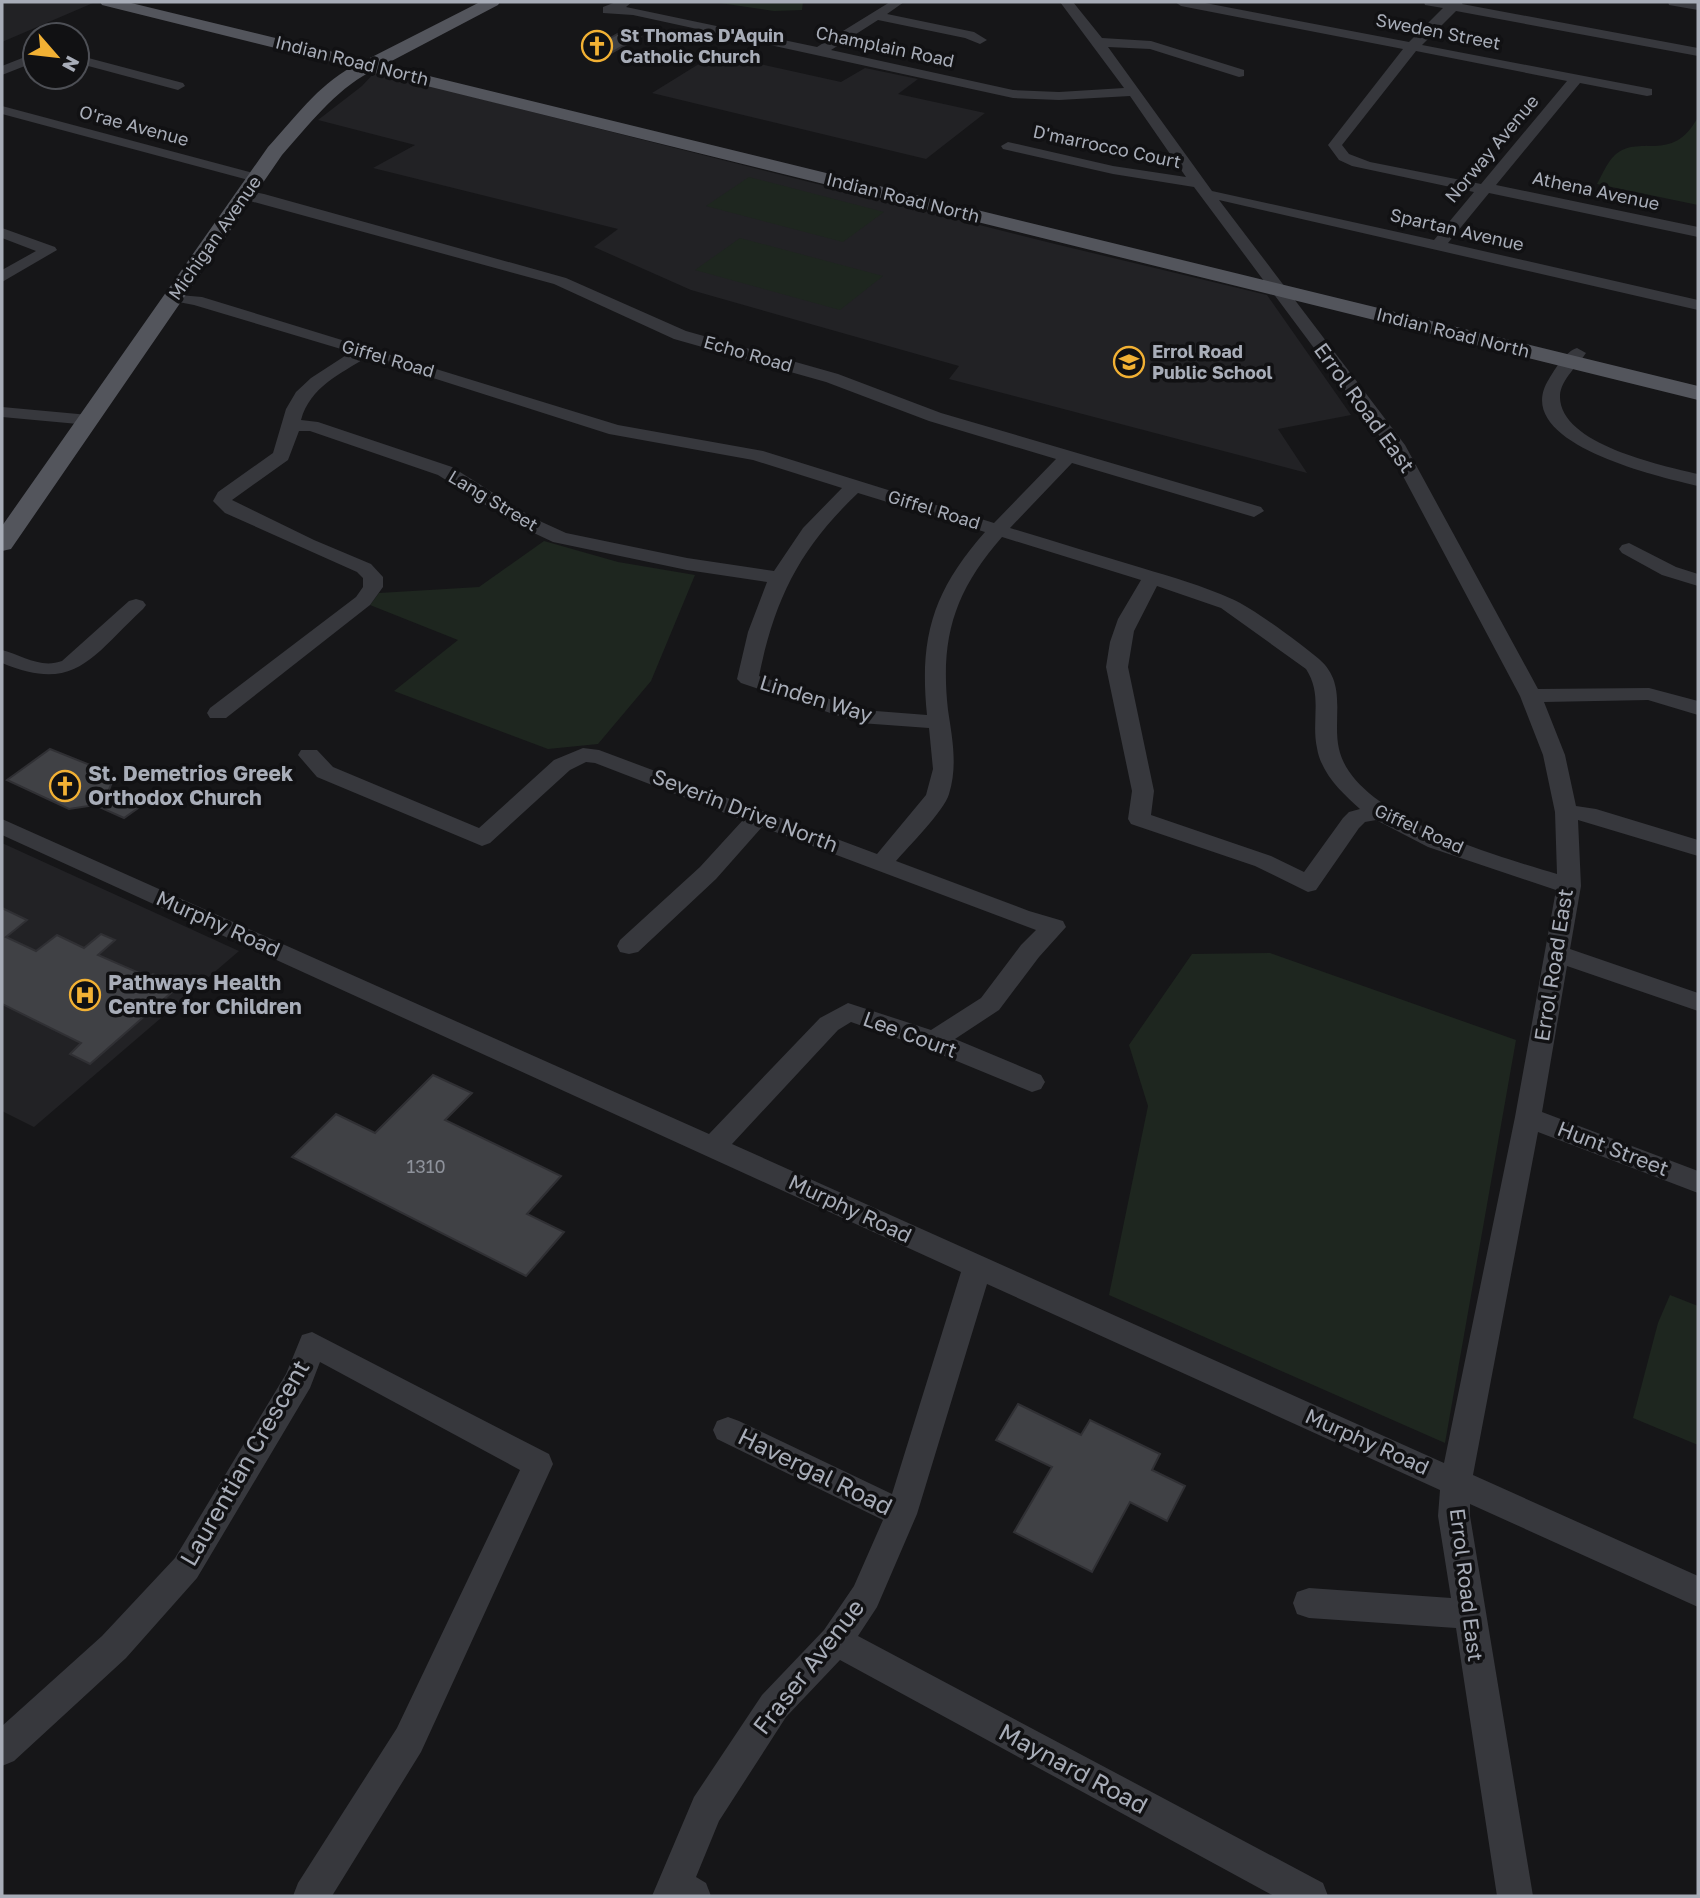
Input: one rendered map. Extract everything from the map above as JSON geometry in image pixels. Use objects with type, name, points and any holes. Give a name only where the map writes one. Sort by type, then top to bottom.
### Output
[{"type":"main road","name":"Indian Road North","points":[[108,2],[302,49],[374,63]]},
{"type":"main road","name":"Indian Road North","points":[[138,2],[1275,286],[1574,358],[1698,383]]},
{"type":"main road","name":"Michigan Avenue","points":[[2,544],[275,151],[321,100],[345,78],[492,2]]},
{"type":"main road","points":[[302,49],[338,62],[344,69],[342,75],[325,90],[321,100]]},
{"type":"main road","name":"Indian Road North","points":[[1574,358],[1698,393]]},
{"type":"street","name":"Champlain Road","points":[[626,2],[608,10],[633,11],[1013,94],[1059,96],[1135,92]]},
{"type":"street","points":[[819,52],[898,2]]},
{"type":"street","name":"Errol Road East","points":[[1066,2],[1396,445],[1531,696],[1553,755],[1566,812],[1569,886],[1528,1117],[1457,1481],[1454,1516],[1515,1896]]},
{"type":"street","name":"Sweden Street","points":[[1181,2],[1647,92]]},
{"type":"street","points":[[1430,2],[1455,4],[1698,52]]},
{"type":"street","points":[[1674,2],[1698,6]]},
{"type":"street","points":[[1412,47],[1455,4]]},
{"type":"street","points":[[877,16],[970,35],[980,40]]},
{"type":"street","points":[[1098,42],[1151,45],[1239,73]]},
{"type":"street","name":"Athena Avenue","points":[[1412,47],[1335,145],[1338,152],[1351,161],[1698,232]]},
{"type":"street","points":[[2,71],[21,63]]},
{"type":"street","points":[[91,63],[178,86]]},
{"type":"street","name":"Norway Avenue","points":[[1438,245],[1576,79]]},
{"type":"street","name":"O'rae Avenue","points":[[2,110],[250,187]]},
{"type":"street","name":"D'marrocco Court","points":[[1008,146],[1203,189]]},
{"type":"street","name":"Echo Road","points":[[250,187],[259,197],[560,281],[680,335],[832,378],[935,417],[1254,510]]},
{"type":"street","name":"Spartan Avenue","points":[[1203,189],[1222,196],[1698,305]]},
{"type":"street","points":[[2,233],[49,250],[2,277]]},
{"type":"street","name":"Giffel Road","points":[[174,297],[196,300],[478,385],[615,430],[723,447],[1153,577],[1228,604],[1314,665],[1328,687],[1327,741],[1331,761],[1346,784],[1377,812],[1424,835],[1569,886]]},
{"type":"street","points":[[218,713],[363,601],[373,587],[373,577],[364,568],[232,509],[222,501],[225,496],[281,456],[293,425],[297,405],[304,393],[364,352]]},
{"type":"street","points":[[1574,358],[1551,394],[1555,411],[1568,429],[1612,456],[1698,480]]},
{"type":"street","points":[[2,412],[89,420]]},
{"type":"street","name":"Lang Street","points":[[293,425],[313,426],[445,471],[526,522],[560,538],[687,564],[779,578]]},
{"type":"street","points":[[882,863],[937,797],[944,769],[934,653],[941,618],[958,581],[978,554],[1069,456]]},
{"type":"street","name":"Linden Way","points":[[853,486],[811,530],[779,578],[759,629],[748,679],[850,713],[897,721],[941,722]]},
{"type":"street","points":[[1629,549],[1669,571],[1698,580]]},
{"type":"street","points":[[1153,577],[1127,618],[1118,649],[1117,667],[1143,790],[1139,819],[1263,860],[1308,884],[1351,822],[1357,817],[1377,812]]},
{"type":"street","points":[[2,656],[40,670],[59,670],[69,665],[136,605]]},
{"type":"street","points":[[1531,696],[1649,694],[1698,708]]},
{"type":"street","name":"Severin Drive North","points":[[309,755],[325,772],[482,838],[562,765],[583,755],[611,761],[1020,917],[1054,926],[1030,951],[990,1004],[934,1041]]},
{"type":"street","points":[[1566,812],[1588,814],[1698,848]]},
{"type":"street","points":[[629,947],[708,873],[759,817]]},
{"type":"street","name":"Murphy Road","points":[[2,826],[1698,1592]]},
{"type":"street","points":[[1558,954],[1698,1002]]},
{"type":"street","name":"Lee Court","points":[[714,1146],[829,1024],[848,1012],[934,1041],[1032,1082]]},
{"type":"street","name":"Hunt Street","points":[[1528,1117],[1698,1182]]},
{"type":"street","name":"Fraser Avenue","points":[[679,1893],[706,1809],[774,1706],[836,1641],[866,1596],[901,1514],[977,1268]]},
{"type":"street","name":"Laurentian Crescent","points":[[2,1749],[114,1647],[186,1568],[299,1379],[312,1344],[538,1464],[409,1740],[311,1896]]},
{"type":"street","name":"Havergal Road","points":[[728,1430],[901,1514]]},
{"type":"street","points":[[1309,1603],[1468,1614]]},
{"type":"street","name":"Maynard Road","points":[[836,1641],[1310,1896]]},
{"type":"shaded area","points":[[2,2],[93,3],[51,21],[21,21],[21,34],[2,42]]},
{"type":"shaded area","points":[[713,2],[803,2],[802,10],[774,11]]},
{"type":"shaded area","points":[[715,54],[841,82],[865,68],[918,79],[898,94],[985,113],[926,159],[652,93]]},
{"type":"shaded area","points":[[375,72],[1267,295],[1351,415],[1278,429],[1307,473],[949,379],[959,366],[691,290],[594,247],[618,229],[373,168],[415,145],[318,120],[362,86]]},
{"type":"shaded area","points":[[1698,117],[1698,205],[1597,184],[1611,159],[1623,149],[1666,145],[1688,132]]},
{"type":"shaded area","points":[[749,177],[884,212],[843,242],[706,206]]},
{"type":"shaded area","points":[[740,238],[883,276],[840,310],[695,270]]},
{"type":"shaded area","points":[[544,541],[618,562],[695,575],[651,681],[598,744],[548,749],[394,691],[458,640],[370,605],[379,593],[479,587]]},
{"type":"shaded area","points":[[2,843],[239,951],[34,1127],[2,1111]]},
{"type":"shaded area","points":[[1270,953],[1516,1040],[1445,1443],[1109,1295],[1148,1106],[1129,1045],[1192,954]]},
{"type":"shaded area","points":[[1670,1295],[1698,1306],[1698,1445],[1633,1418],[1658,1323]]},
{"type":"building","points":[[621,32],[640,37],[611,53],[591,49]]},
{"type":"building","name":"St. Demetrios Greek Orthodox Church","points":[[50,749],[115,775],[108,792],[141,806],[124,818],[95,805],[69,809],[7,780]]},
{"type":"building","name":"Pathways Health Centre for Children","points":[[2,908],[27,920],[6,937],[36,951],[57,935],[84,948],[101,934],[115,940],[98,955],[148,977],[153,974],[180,985],[90,1064],[70,1054],[81,1043],[2,1004]]},
{"type":"building","points":[[433,1075],[472,1093],[445,1120],[561,1176],[527,1214],[564,1232],[526,1276],[292,1157],[336,1114],[375,1133]]},
{"type":"building","points":[[1018,1404],[1081,1435],[1090,1420],[1160,1454],[1152,1470],[1185,1486],[1167,1521],[1130,1502],[1092,1572],[1014,1532],[1052,1467],[996,1440]]},
{"type":"place","name":"St Thomas D'Aquin Catholic Church","points":[[597,46]]},
{"type":"place","name":"Errol Road Public School","points":[[1129,362]]},
{"type":"place","name":"St. Demetrios Greek Orthodox Church","points":[[65,786]]},
{"type":"place","name":"Pathways Health Centre for Children","points":[[85,995]]}]
